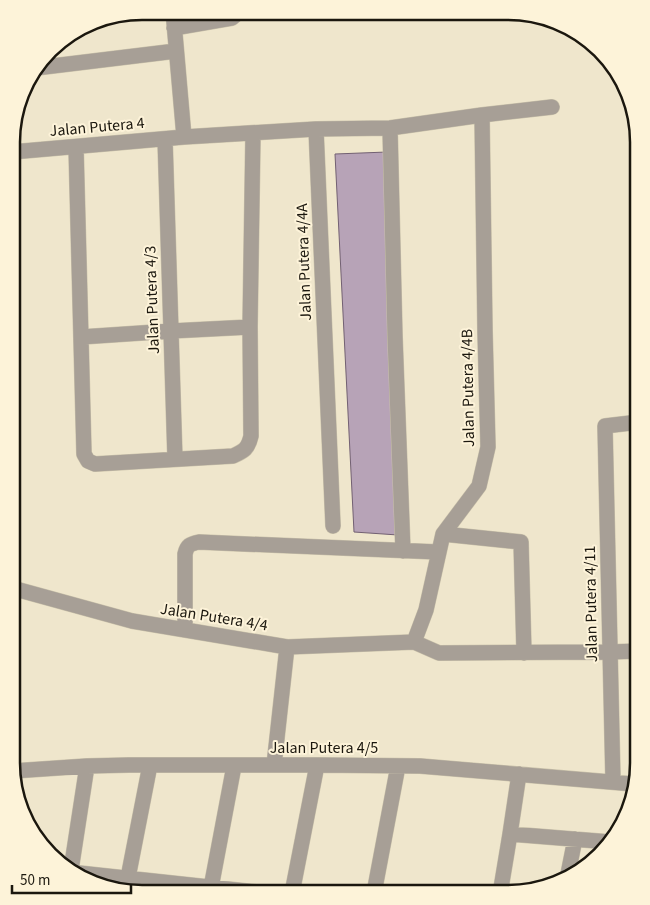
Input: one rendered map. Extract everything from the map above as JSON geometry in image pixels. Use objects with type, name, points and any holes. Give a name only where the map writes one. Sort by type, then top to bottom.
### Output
[{"type":"street","points":[[174,20],[184,137],[316,128],[390,128],[552,107]]},
{"type":"street","points":[[174,28],[220,20]]},
{"type":"street","points":[[46,67],[176,51]]},
{"type":"street","name":"Jalan Putera 4/4B","points":[[414,642],[426,610],[443,534],[479,486],[488,447],[482,115]]},
{"type":"street","name":"Jalan Putera 4/4A","points":[[316,128],[333,526]]},
{"type":"street","points":[[390,128],[403,552]]},
{"type":"street","points":[[76,147],[84,454],[88,461],[94,464],[233,456],[245,451],[250,443],[251,436],[250,327],[253,133]]},
{"type":"street","name":"Jalan Putera 4","points":[[20,151],[184,137]]},
{"type":"street","name":"Jalan Putera 4/3","points":[[164,139],[175,459]]},
{"type":"street","points":[[81,336],[250,327]]},
{"type":"street","name":"Jalan Putera 4/11","points":[[613,782],[605,426],[630,423]]},
{"type":"street","points":[[443,534],[521,542],[524,653]]},
{"type":"street","points":[[184,630],[184,554],[186,547],[191,544],[199,542],[438,552]]},
{"type":"street","name":"Jalan Putera 4/4","points":[[20,590],[132,621],[287,646],[414,642]]},
{"type":"street","points":[[414,642],[439,653],[630,651]]},
{"type":"street","points":[[274,765],[287,646]]},
{"type":"street","points":[[294,885],[317,764]]},
{"type":"street","name":"Jalan Putera 4/5","points":[[20,771],[87,766],[150,765],[234,766],[317,764],[420,766],[628,783]]},
{"type":"street","points":[[126,884],[150,765]]},
{"type":"street","points":[[72,863],[87,766]]},
{"type":"street","points":[[212,885],[234,766]]},
{"type":"street","points":[[376,885],[398,766]]},
{"type":"street","points":[[502,885],[519,774]]},
{"type":"street","points":[[510,834],[601,841]]},
{"type":"street","points":[[569,868],[575,839]]},
{"type":"building","points":[[387,152],[398,535],[354,532],[335,154]]}]
